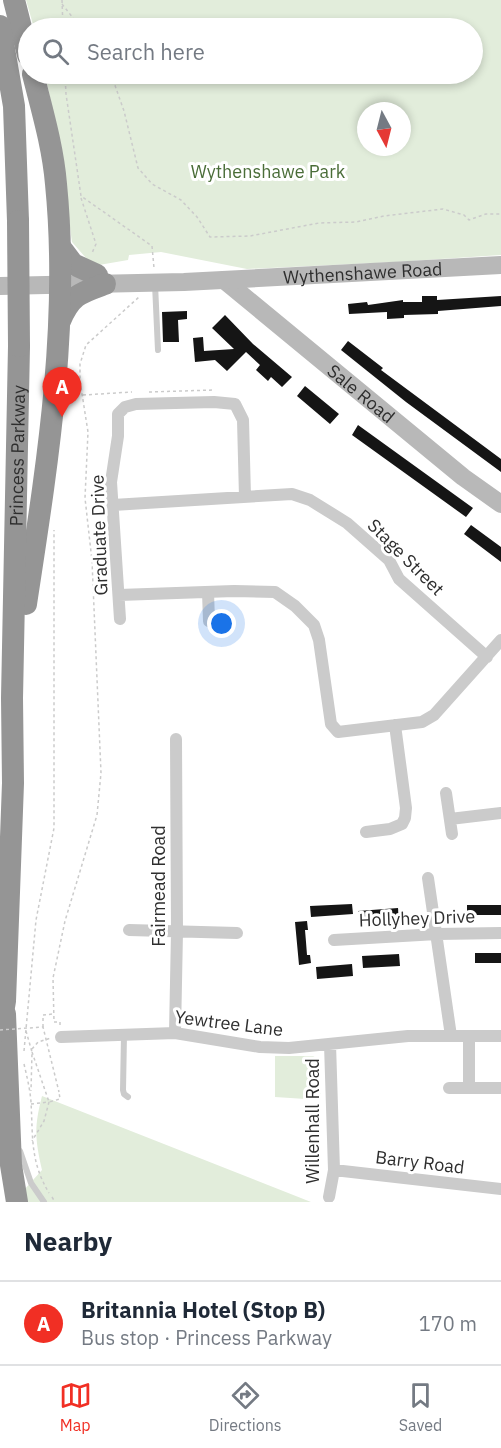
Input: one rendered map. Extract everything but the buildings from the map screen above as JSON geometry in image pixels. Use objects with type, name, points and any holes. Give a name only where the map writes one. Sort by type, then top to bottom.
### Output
[{"type":"highway","points":[[14,0],[19,18]]},
{"type":"highway","name":"Princess Parkway","points":[[0,26],[14,106],[19,346],[12,698],[13,783],[5,1001],[0,1030]]},
{"type":"highway","points":[[12,698],[36,537],[57,367],[60,321],[61,248],[53,159],[35,84]]},
{"type":"highway","points":[[60,321],[70,301],[87,290],[96,277],[73,264],[61,248]]},
{"type":"highway","points":[[5,1001],[8,1104],[15,1196]]},
{"type":"main road","name":"Wythenshawe Road","points":[[0,286],[96,277],[224,280],[501,265]]},
{"type":"main road","name":"Wythenshawe Road","points":[[0,276],[61,280]]},
{"type":"main road","name":"Sale Road","points":[[224,280],[463,477],[501,504]]},
{"type":"street","name":"Graduate Drive","points":[[120,618],[111,482],[118,436],[117,414],[125,407],[136,404],[214,402],[235,404],[243,420],[245,497]]},
{"type":"street","name":"Stage Street","points":[[113,505],[292,494],[310,500],[346,523],[389,560],[399,579],[487,657]]},
{"type":"street","points":[[208,592],[209,621]]},
{"type":"street","points":[[119,595],[275,592],[295,606],[314,625],[319,640],[331,724],[338,732],[422,722],[434,715],[499,646]]},
{"type":"street","points":[[366,832],[390,829],[402,824],[405,818],[406,808],[395,725]]},
{"type":"street","name":"Fairmead Road","points":[[175,1033],[176,739]]},
{"type":"street","points":[[446,793],[452,834]]},
{"type":"street","points":[[450,819],[501,813]]},
{"type":"street","points":[[428,878],[452,1036]]},
{"type":"street","points":[[129,930],[237,933]]},
{"type":"street","name":"Hollyhey Drive","points":[[334,940],[501,933]]},
{"type":"street","name":"Yewtree Lane","points":[[61,1037],[175,1033],[260,1047],[290,1048],[408,1036],[501,1036]]},
{"type":"street","points":[[468,1088],[469,1036]]},
{"type":"street","name":"Willenhall Road","points":[[329,1200],[334,1170],[330,1044]]},
{"type":"street","points":[[449,1088],[501,1088]]},
{"type":"street","name":"Barry Road","points":[[334,1170],[501,1190]]},
{"type":"street","points":[[500,1202],[501,1190]]},
{"type":"lane","points":[[154,279],[158,350]]},
{"type":"lane","points":[[124,1034],[123,1090],[128,1097]]},
{"type":"lane","points":[[8,1104],[24,1164],[31,1183],[44,1202]]},
{"type":"path","points":[[62,0],[63,18]]},
{"type":"path","points":[[62,4],[73,18]]},
{"type":"path","points":[[66,84],[81,196],[96,244],[96,277]]},
{"type":"path","points":[[114,84],[138,168],[152,184],[181,200],[197,217],[210,237],[250,236],[319,223],[356,222],[443,209],[464,215],[468,220],[486,214],[501,214]]},
{"type":"path","points":[[30,1093],[32,1051],[43,1039],[61,1037],[60,1022],[54,1022],[53,978],[70,900],[97,814],[100,773],[92,561],[85,498],[88,432],[80,381],[80,364],[86,345],[154,279],[152,246],[81,196]]},
{"type":"path","points":[[54,524],[54,828],[36,920],[23,1058],[30,1093],[32,1142],[39,1175],[55,1202]]},
{"type":"path","points":[[31,1104],[60,1099],[43,1027],[43,1015],[54,1014]]},
{"type":"path","points":[[0,1030],[43,1027]]},
{"type":"path","points":[[25,1030],[49,1102],[44,1121],[32,1142]]},
{"type":"green space","name":"Wythenshawe Park","points":[[26,0],[501,0],[501,255],[247,269],[161,252],[129,255],[128,260],[93,266],[72,242],[55,121],[47,84],[483,84],[483,18],[31,18]]},
{"type":"green space","points":[[275,1056],[313,1056],[318,1059],[321,1100],[275,1097]]},
{"type":"green space","points":[[42,1096],[311,1202],[27,1202],[24,1190],[42,1170],[36,1133]]},
{"type":"place","name":"Britannia Hotel (Stop B)","points":[[62,417]]}]
